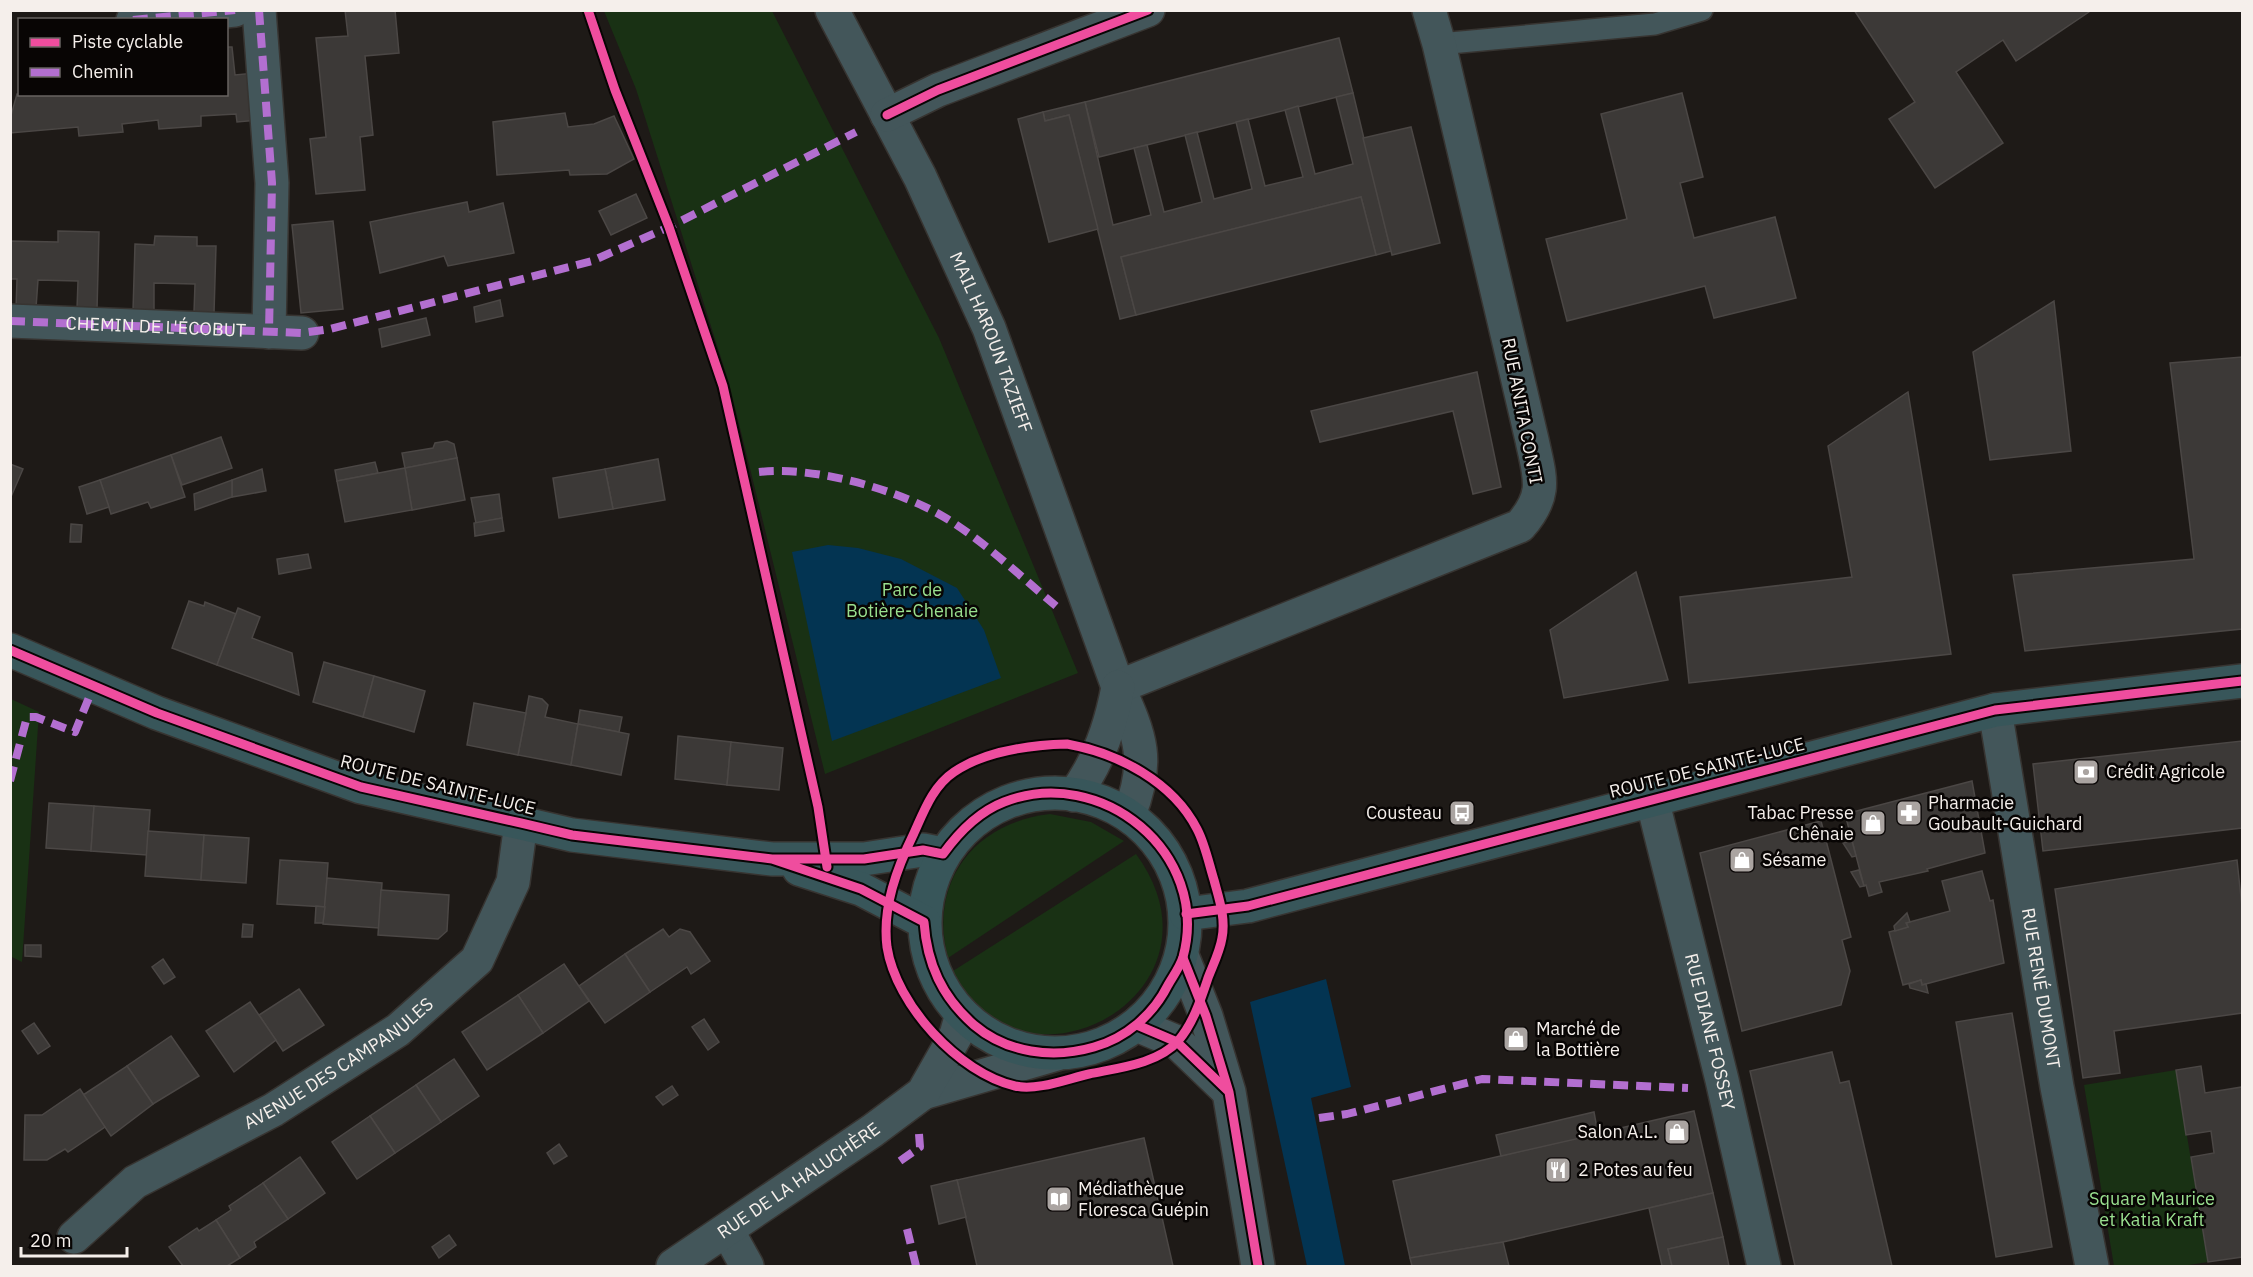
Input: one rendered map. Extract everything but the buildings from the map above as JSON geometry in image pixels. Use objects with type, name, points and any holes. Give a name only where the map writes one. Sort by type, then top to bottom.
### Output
[{"type":"street","points":[[153,18],[235,10]]},
{"type":"street","points":[[259,10],[272,183],[269,332]]},
{"type":"street","name":"MAIL HAROUN TAZIEFF","points":[[832,10],[920,177],[990,328],[1118,687],[1137,729],[1142,750],[1140,782],[1129,815]]},
{"type":"street","points":[[886,116],[938,90],[1148,10]]},
{"type":"street","name":"RUE ANITA CONTI","points":[[1118,687],[1520,526],[1536,508],[1540,481],[1532,440],[1439,44],[1429,10]]},
{"type":"street","name":"CHEMIN DE L'ÉCOBUT","points":[[10,321],[302,333]]},
{"type":"street","name":"ROUTE DE SAINTE-LUCE","points":[[10,650],[157,713],[361,787],[572,835],[771,860],[864,859],[923,850],[943,854]]},
{"type":"street","name":"ROUTE DE SAINTE-LUCE","points":[[1186,914],[1248,906],[1995,710],[2242,681]]},
{"type":"street","points":[[1074,795],[1087,778],[1108,727],[1118,687]]},
{"type":"street","name":"RUE RENÉ DUMONT","points":[[1995,710],[2057,1087],[2092,1266]]},
{"type":"street","points":[[1042,792],[1074,795],[1100,802],[1129,815],[1147,830],[1170,860],[1180,886],[1186,914],[1183,958],[1160,1000],[1137,1025],[1103,1044],[1057,1053],[1008,1045],[980,1029],[962,1014],[943,992],[935,975],[925,941],[924,922],[929,887],[943,854],[969,823],[1003,802],[1042,792]]},
{"type":"street","name":"RUE DIANE FOSSEY","points":[[1652,799],[1722,1080],[1764,1266]]},
{"type":"street","name":"AVENUE DES CAMPANULES","points":[[74,1237],[135,1182],[273,1110],[398,1030],[477,960],[513,882],[521,823]]},
{"type":"street","name":"ROUTE DE SAINTE-LUCE","points":[[771,860],[861,889],[924,922]]},
{"type":"street","points":[[1183,958],[1206,1016],[1229,1092],[1258,1266]]},
{"type":"street","name":"RUE DE LA HALUCHÈRE","points":[[923,1093],[956,1035],[962,1014]]},
{"type":"street","points":[[1137,1025],[1177,1042],[1229,1092]]},
{"type":"street","name":"RUE DE LA HALUCHÈRE","points":[[673,1266],[923,1093],[1057,1053]]},
{"type":"street","points":[[727,1230],[747,1266]]},
{"type":"lane","points":[[1439,44],[1655,24],[1702,10]]},
{"type":"green space","name":"Parc de Botière-Chenaie","points":[[604,11],[772,11],[939,338],[1078,673],[825,774],[729,383],[636,89]]},
{"type":"green space","points":[[11,699],[39,712],[22,962],[10,956]]},
{"type":"green space","points":[[1050,814],[1091,822],[1124,841],[948,958],[944,930],[945,905],[951,881],[963,861],[979,843],[999,830],[1023,820]]},
{"type":"green space","points":[[1136,854],[1160,905],[1160,951],[1140,989],[1108,1018],[1067,1033],[1024,1032],[984,1012],[953,971]]},
{"type":"green space","name":"Square Maurice et Katia Kraft","points":[[2176,1070],[2208,1262],[2182,1266],[2114,1266],[2084,1085]]},
{"type":"water","points":[[828,545],[858,548],[901,559],[957,588],[984,630],[1001,678],[832,741],[792,552]]},
{"type":"water","points":[[1326,979],[1351,1087],[1311,1098],[1345,1266],[1307,1266],[1250,1002]]},
{"type":"marked path","points":[[153,18],[235,10]]},
{"type":"marked path","points":[[259,10],[272,183],[269,332]]},
{"type":"marked path","points":[[10,321],[302,333],[330,329],[592,261],[669,227],[856,132]]},
{"type":"marked path","points":[[759,472],[781,471],[829,476],[903,497],[944,517],[973,537],[1056,606]]},
{"type":"marked path","points":[[10,781],[27,717],[36,717],[75,732],[94,685]]},
{"type":"marked path","points":[[1319,1118],[1347,1114],[1482,1079],[1688,1088]]},
{"type":"marked path","points":[[900,1161],[920,1147],[919,1134]]},
{"type":"marked path","points":[[907,1229],[916,1266]]},
{"type":"cycle path","points":[[588,10],[615,90],[669,227],[723,386],[818,807],[827,867]]},
{"type":"cycle path","points":[[887,115],[938,90],[1148,10]]},
{"type":"cycle path","points":[[10,650],[157,713],[361,787],[572,835],[772,859],[864,859],[923,850],[943,854],[970,824],[986,811],[1004,802],[1041,793],[1077,796],[1111,807],[1140,826],[1164,852],[1180,884],[1187,919],[1183,957],[1155,1006],[1137,1024],[1117,1038],[1078,1051],[1063,1053],[1031,1051],[1001,1042],[987,1034],[974,1025],[953,1003],[933,966],[924,922],[861,889],[772,859]]},
{"type":"cycle path","points":[[1186,914],[1248,906],[1995,710],[2242,681]]},
{"type":"cycle path","points":[[1067,744],[1105,754],[1142,772],[1174,797],[1187,812],[1205,848],[1220,901],[1223,916],[1222,938],[1192,1019],[1170,1049],[1148,1060],[1124,1067],[1042,1086],[1015,1086],[994,1079],[952,1052],[917,1013],[903,991],[893,969],[887,947],[889,903],[902,860],[940,784],[966,765],[994,754],[1009,750],[1067,744]]},
{"type":"cycle path","points":[[1183,958],[1206,1016],[1229,1092],[1258,1266]]},
{"type":"cycle path","points":[[1137,1025],[1177,1042],[1227,1090]]},
{"type":"place","name":"Crédit Agricole","points":[[2086,772]]},
{"type":"place","name":"Cousteau","points":[[1462,813]]},
{"type":"place","name":"Pharmacie Goubault-Guichard","points":[[1909,813]]},
{"type":"place","name":"Tabac Presse Chênaie","points":[[1873,823]]},
{"type":"place","name":"Sésame","points":[[1742,860]]},
{"type":"place","name":"Marché de la Bottière","points":[[1516,1039]]},
{"type":"place","name":"Salon A.L.","points":[[1677,1132]]},
{"type":"place","name":"2 Potes au feu","points":[[1558,1170]]},
{"type":"place","name":"Médiathèque Floresca Guépin","points":[[1059,1199]]}]
